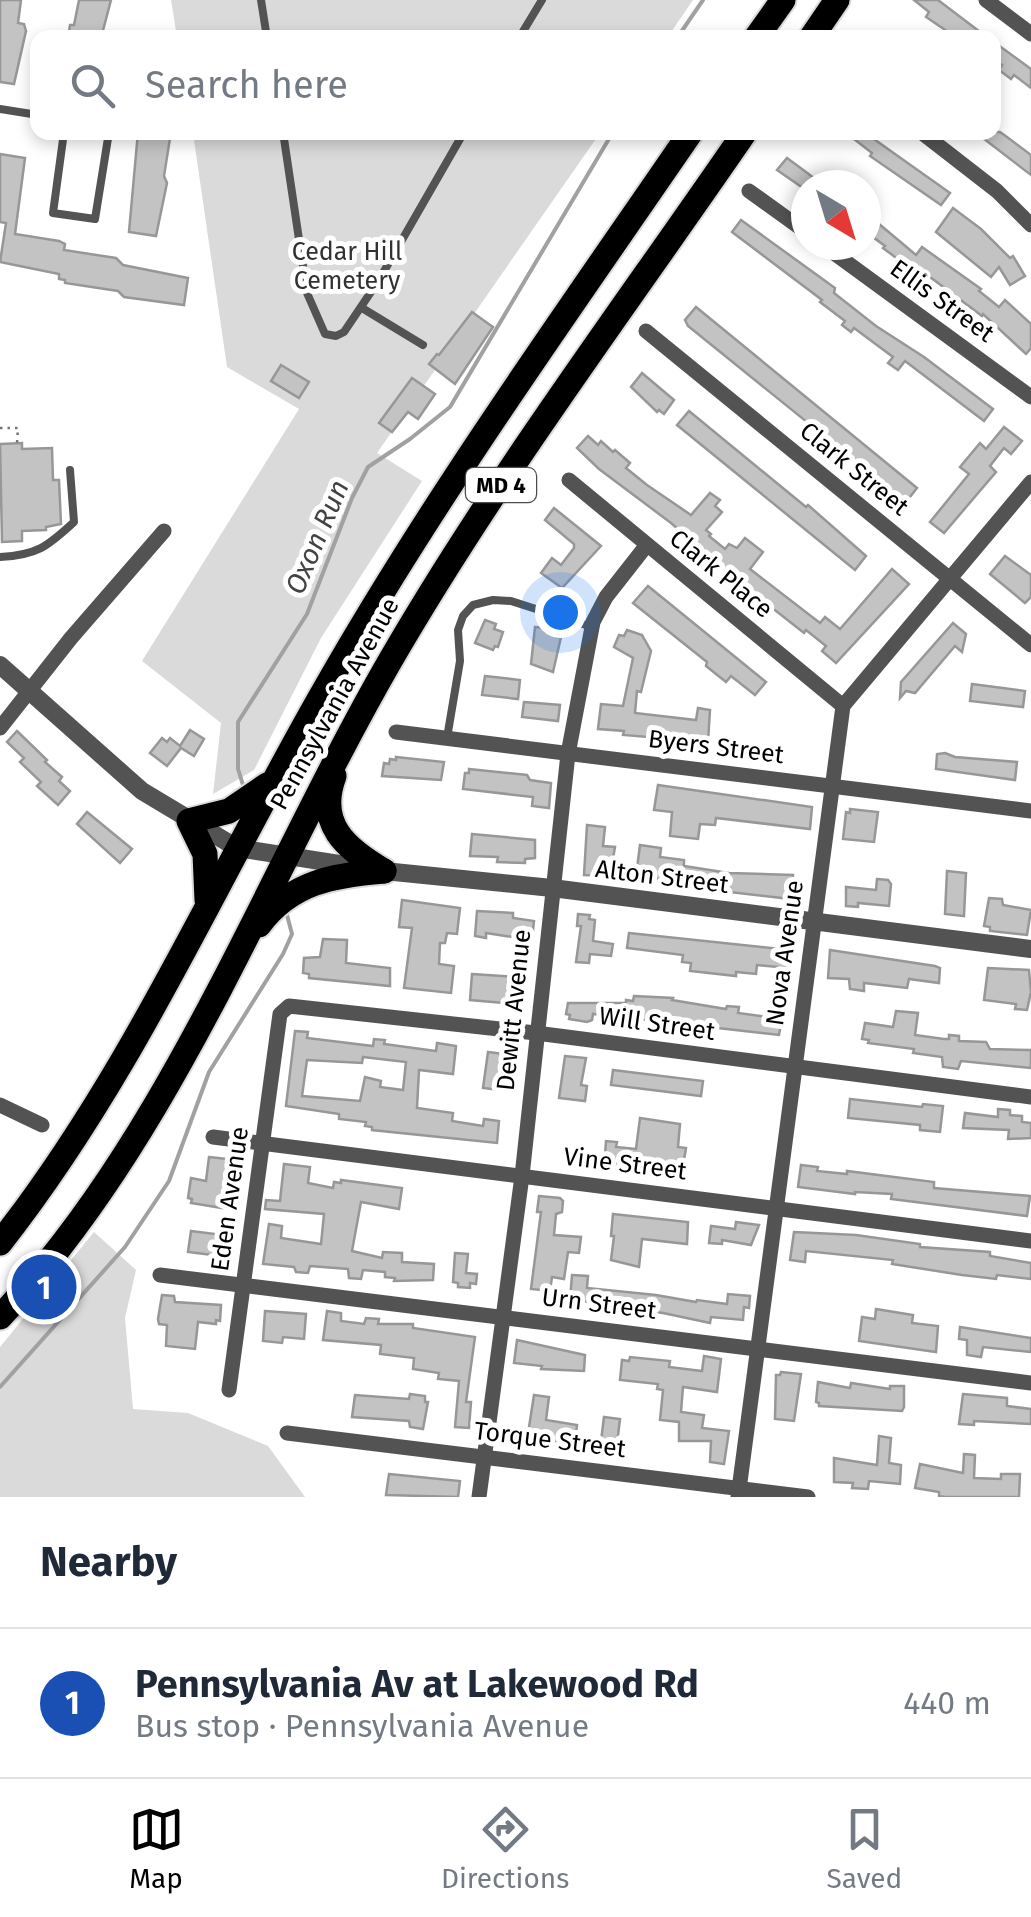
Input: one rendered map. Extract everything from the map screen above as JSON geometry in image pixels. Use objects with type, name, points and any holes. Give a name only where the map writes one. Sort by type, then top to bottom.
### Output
[{"type":"highway","points":[[762,30],[783,0]]},
{"type":"highway","points":[[816,30],[837,0]]},
{"type":"highway","name":"Pennsylvania Avenue","points":[[0,1243],[55,1171],[109,1089],[271,782],[370,610],[490,423],[685,140]]},
{"type":"highway","name":"Pennsylvania Avenue","points":[[0,1317],[68,1237],[144,1120],[390,660],[486,506],[739,140]]},
{"type":"highway","points":[[349,737],[330,787],[332,820],[344,843],[384,871]]},
{"type":"highway","points":[[207,903],[205,854],[189,821],[228,812],[271,782]]},
{"type":"highway","points":[[192,1036],[255,931],[281,902],[310,883],[336,874],[384,871]]},
{"type":"street","points":[[986,0],[1031,34]]},
{"type":"street","points":[[930,140],[1007,200],[1031,225]]},
{"type":"street","points":[[749,191],[791,221]]},
{"type":"street","name":"Ellis Street","points":[[844,260],[1031,397]]},
{"type":"street","name":"Clark Street","points":[[646,331],[1031,645]]},
{"type":"street","name":"Clark Place","points":[[569,480],[842,706]]},
{"type":"street","points":[[842,706],[1031,482]]},
{"type":"street","points":[[0,728],[71,638],[164,531]]},
{"type":"street","name":"Dewitt Avenue","points":[[480,1497],[522,1176],[568,754],[592,627],[606,597],[646,546]]},
{"type":"street","points":[[0,665],[142,791],[237,848]]},
{"type":"street","name":"Nova Avenue","points":[[739,1493],[842,706]]},
{"type":"street","name":"Byers Street","points":[[396,732],[1031,812]]},
{"type":"street","name":"Alton Street","points":[[237,848],[384,871],[552,888],[1031,949]]},
{"type":"street","name":"Will Street","points":[[280,1014],[293,1005],[1031,1097]]},
{"type":"street","name":"Eden Avenue","points":[[230,1390],[280,1014]]},
{"type":"street","points":[[0,1105],[42,1125]]},
{"type":"street","name":"Vine Street","points":[[213,1138],[1031,1241]]},
{"type":"street","name":"Urn Street","points":[[160,1275],[1031,1383]]},
{"type":"street","name":"Torque Street","points":[[287,1434],[739,1493],[808,1497]]},
{"type":"lane","points":[[261,0],[266,30]]},
{"type":"lane","points":[[524,30],[542,0]]},
{"type":"lane","points":[[0,109],[30,114]]},
{"type":"lane","points":[[63,140],[53,213],[95,219],[107,140]]},
{"type":"lane","points":[[284,140],[307,293],[325,334],[336,336],[344,332],[362,308],[459,140]]},
{"type":"lane","points":[[362,308],[424,345]]},
{"type":"lane","points":[[0,557],[27,555],[50,545],[74,522],[70,470]]},
{"type":"lane","points":[[448,738],[460,661],[458,630],[463,616],[474,605],[512,601],[592,627]]},
{"type":"path","points":[[0,428],[18,428],[17,443]]},
{"type":"green space","points":[[171,0],[693,0],[672,30],[176,30]]},
{"type":"green space","name":"Cedar Hill Cemetery","points":[[194,140],[595,140],[377,453],[422,481],[321,638],[254,770],[213,794],[221,723],[142,661],[299,409],[227,367]]},
{"type":"green space","points":[[94,1232],[136,1270],[125,1318],[133,1409],[188,1413],[268,1446],[305,1497],[0,1497],[0,1347]]},
{"type":"building","points":[[0,0],[21,0],[18,23],[24,24],[26,31],[14,84],[0,82]]},
{"type":"building","points":[[79,0],[111,0],[103,30],[69,30]]},
{"type":"building","points":[[914,0],[938,0],[977,30],[945,30],[926,17],[929,12]]},
{"type":"building","points":[[1001,47],[1031,69],[1031,88],[1014,75],[1011,79],[1001,72]]},
{"type":"building","points":[[1001,133],[1031,155],[1031,175],[985,140],[1001,140]]},
{"type":"building","points":[[137,140],[170,140],[164,176],[167,183],[156,236],[129,232]]},
{"type":"building","points":[[855,140],[875,140],[950,193],[941,205],[870,156],[872,153]]},
{"type":"building","points":[[0,154],[25,158],[15,234],[59,241],[65,244],[64,250],[116,258],[123,265],[188,278],[184,305],[124,297],[118,291],[65,283],[59,274],[0,262],[6,223],[0,222]]},
{"type":"building","points":[[787,158],[803,170],[791,170],[791,180],[777,170]]},
{"type":"building","points":[[953,208],[1010,258],[1013,256],[1025,276],[1010,285],[999,267],[991,277],[936,232]]},
{"type":"building","points":[[741,220],[791,260],[835,288],[834,293],[876,326],[993,409],[984,421],[905,361],[898,370],[888,363],[893,357],[854,328],[851,332],[822,300],[732,232]]},
{"type":"building","points":[[881,226],[916,255],[922,247],[981,289],[999,307],[1005,300],[1031,324],[1031,348],[1026,354],[983,314],[902,256],[899,260],[881,243]]},
{"type":"building","points":[[696,307],[917,488],[906,502],[688,326],[685,320]]},
{"type":"building","points":[[472,312],[493,327],[455,384],[429,364]]},
{"type":"building","points":[[281,365],[309,382],[299,398],[271,381]]},
{"type":"building","points":[[642,373],[674,400],[664,414],[631,387]]},
{"type":"building","points":[[412,378],[435,394],[418,419],[408,412],[392,432],[379,423]]},
{"type":"building","points":[[689,411],[866,556],[855,570],[677,425]]},
{"type":"building","points":[[1004,427],[1022,441],[1011,454],[1004,448],[990,466],[996,472],[944,533],[930,522],[969,474],[960,467],[980,443],[986,449]]},
{"type":"building","points":[[588,436],[598,445],[601,441],[615,450],[630,463],[626,468],[691,515],[710,493],[720,500],[715,506],[722,512],[706,530],[709,536],[725,549],[729,544],[737,548],[745,538],[763,552],[750,569],[820,623],[825,617],[840,629],[892,569],[909,584],[836,663],[822,651],[826,646],[806,630],[804,633],[599,469],[577,448]]},
{"type":"building","points":[[22,443],[22,449],[52,448],[53,480],[59,480],[61,524],[46,530],[22,531],[22,541],[2,542],[0,444]]},
{"type":"building","points":[[554,508],[601,546],[562,588],[541,573],[552,558],[561,565],[574,548],[545,520]]},
{"type":"building","points":[[1005,556],[1031,575],[1031,597],[1025,603],[990,574]]},
{"type":"building","points":[[648,586],[766,682],[755,695],[731,676],[726,682],[633,603]]},
{"type":"building","points":[[485,620],[503,632],[493,650],[475,643]]},
{"type":"building","points":[[953,623],[966,634],[962,652],[955,646],[915,693],[906,691],[900,698],[901,682]]},
{"type":"building","points":[[535,627],[558,629],[557,637],[561,637],[553,672],[531,664]]},
{"type":"building","points":[[627,630],[642,635],[651,651],[641,692],[637,691],[635,713],[696,720],[698,708],[710,710],[708,742],[623,735],[624,731],[598,729],[601,704],[623,706],[633,658],[614,647],[619,635],[624,636]]},
{"type":"building","points":[[485,676],[520,680],[518,699],[482,695]]},
{"type":"building","points":[[972,684],[1025,691],[1023,707],[970,701]]},
{"type":"building","points":[[524,702],[560,705],[558,721],[522,717]]},
{"type":"building","points":[[190,730],[204,739],[194,756],[181,748],[167,766],[150,753],[162,738],[167,742],[170,738],[180,746]]},
{"type":"building","points":[[17,731],[47,760],[70,791],[58,805],[37,786],[41,782],[20,762],[24,758],[7,742]]},
{"type":"building","points":[[937,754],[1017,762],[1015,780],[936,769]]},
{"type":"building","points":[[396,757],[444,762],[441,780],[382,776],[384,763],[389,764]]},
{"type":"building","points":[[469,769],[527,775],[530,780],[551,783],[549,808],[532,806],[533,797],[463,789]]},
{"type":"building","points":[[658,785],[812,807],[810,829],[716,818],[715,825],[700,824],[698,839],[670,836],[672,812],[654,810]]},
{"type":"building","points":[[850,809],[878,812],[874,842],[843,839],[846,812],[850,813]]},
{"type":"building","points":[[87,812],[132,849],[120,863],[77,824]]},
{"type":"building","points":[[587,825],[605,827],[603,846],[615,847],[610,876],[584,875]]},
{"type":"building","points":[[472,834],[535,840],[535,858],[525,859],[525,863],[470,856]]},
{"type":"building","points":[[640,845],[661,848],[660,857],[684,860],[684,866],[729,873],[793,875],[791,899],[729,892],[730,888],[698,889],[698,884],[636,876]]},
{"type":"building","points":[[947,871],[966,873],[964,916],[945,914]]},
{"type":"building","points":[[877,879],[891,884],[889,906],[846,906],[846,887],[876,890]]},
{"type":"building","points":[[989,898],[1031,910],[1027,935],[990,931],[990,927],[984,926]]},
{"type":"building","points":[[402,900],[460,908],[457,934],[447,933],[445,943],[440,943],[439,964],[454,966],[451,993],[404,988],[412,928],[399,927]]},
{"type":"building","points":[[477,911],[513,913],[513,918],[534,921],[532,940],[486,933],[486,938],[475,936]]},
{"type":"building","points":[[578,914],[590,915],[589,919],[595,920],[593,941],[613,944],[611,956],[590,954],[589,963],[576,962],[581,926],[577,926]]},
{"type":"building","points":[[629,933],[790,950],[788,968],[757,965],[756,974],[736,972],[736,976],[690,971],[691,963],[682,962],[683,955],[627,948]]},
{"type":"building","points":[[323,939],[347,940],[346,963],[390,968],[390,986],[309,978],[309,974],[303,973],[304,958],[320,957]]},
{"type":"building","points":[[830,950],[935,966],[940,968],[939,983],[909,979],[907,988],[864,983],[864,991],[850,989],[849,979],[828,978]]},
{"type":"building","points":[[988,968],[1029,970],[1031,992],[1027,1010],[1015,1009],[1016,1004],[984,1000]]},
{"type":"building","points":[[472,974],[516,977],[516,1004],[470,1000]]},
{"type":"building","points":[[634,996],[673,998],[726,1009],[739,1007],[738,1013],[782,1019],[779,1035],[593,1014],[587,1022],[569,1019],[566,1014],[568,1003],[626,1003],[633,1001]]},
{"type":"building","points":[[896,1011],[918,1013],[915,1035],[944,1039],[959,1036],[959,1041],[986,1042],[990,1049],[1031,1050],[1031,1068],[961,1061],[958,1069],[943,1067],[942,1057],[862,1039],[865,1023],[893,1027]]},
{"type":"building","points":[[295,1031],[308,1032],[307,1038],[373,1046],[374,1039],[385,1040],[384,1044],[436,1051],[437,1043],[456,1046],[453,1074],[419,1070],[417,1108],[453,1113],[452,1121],[483,1126],[484,1119],[499,1121],[497,1143],[372,1130],[365,1126],[366,1122],[339,1119],[339,1114],[286,1106]],"holes":[[[363,1057],[406,1062],[403,1090],[380,1087],[381,1081],[365,1077],[360,1101],[302,1096],[307,1060],[362,1063]]]},
{"type":"building","points":[[488,1052],[505,1054],[500,1090],[483,1088]]},
{"type":"building","points":[[565,1056],[586,1058],[581,1085],[587,1086],[585,1101],[559,1098]]},
{"type":"building","points":[[613,1070],[703,1081],[701,1096],[611,1085]]},
{"type":"building","points":[[850,1099],[943,1106],[940,1132],[920,1130],[920,1125],[848,1118]]},
{"type":"building","points":[[998,1109],[1010,1110],[1010,1115],[1022,1116],[1022,1122],[1031,1123],[1031,1138],[1008,1139],[1009,1130],[963,1128],[965,1113],[998,1117]]},
{"type":"building","points":[[640,1118],[680,1124],[678,1147],[686,1148],[681,1177],[638,1172],[638,1168],[604,1168],[606,1141],[617,1142],[616,1147],[636,1149]]},
{"type":"building","points":[[209,1157],[228,1159],[222,1208],[191,1203],[188,1198],[191,1178],[206,1181]]},
{"type":"building","points":[[284,1164],[310,1167],[308,1183],[333,1188],[334,1182],[341,1180],[402,1188],[399,1209],[361,1202],[352,1251],[382,1258],[383,1252],[402,1253],[402,1262],[434,1264],[433,1280],[394,1281],[395,1278],[385,1277],[385,1272],[363,1270],[361,1279],[349,1278],[348,1269],[310,1266],[308,1273],[296,1272],[294,1267],[263,1264],[269,1224],[282,1226],[281,1238],[321,1244],[324,1214],[265,1209],[266,1200],[280,1201]]},
{"type":"building","points":[[801,1165],[818,1167],[817,1171],[934,1182],[934,1188],[1030,1196],[1027,1216],[891,1199],[892,1194],[798,1187]]},
{"type":"building","points":[[539,1196],[563,1201],[562,1212],[556,1214],[554,1235],[581,1237],[579,1253],[568,1252],[564,1279],[552,1277],[550,1291],[531,1289],[541,1212],[537,1212]]},
{"type":"building","points":[[613,1214],[688,1222],[687,1244],[642,1239],[639,1267],[611,1260]]},
{"type":"building","points":[[736,1222],[759,1225],[751,1245],[722,1240],[722,1244],[709,1243],[711,1226],[735,1229]]},
{"type":"building","points":[[191,1231],[223,1235],[221,1256],[188,1252]]},
{"type":"building","points":[[794,1232],[856,1235],[920,1247],[990,1252],[990,1256],[1031,1263],[1031,1279],[962,1275],[892,1264],[893,1260],[806,1251],[805,1262],[790,1260]]},
{"type":"building","points":[[455,1253],[468,1254],[466,1273],[477,1274],[476,1284],[470,1283],[470,1288],[458,1287],[453,1282]]},
{"type":"building","points":[[572,1275],[588,1276],[587,1288],[696,1302],[727,1304],[728,1294],[750,1296],[749,1308],[744,1307],[743,1320],[711,1317],[710,1323],[663,1313],[592,1306],[593,1302],[570,1300]]},
{"type":"building","points":[[162,1295],[174,1296],[175,1302],[221,1305],[220,1321],[198,1322],[195,1349],[166,1346],[167,1325],[159,1324],[158,1319]]},
{"type":"building","points":[[876,1309],[913,1315],[912,1323],[938,1326],[936,1352],[859,1341],[862,1317],[875,1319]]},
{"type":"building","points":[[265,1311],[306,1314],[304,1339],[283,1337],[282,1343],[263,1341]]},
{"type":"building","points":[[327,1311],[341,1313],[341,1321],[364,1324],[366,1318],[379,1319],[378,1324],[413,1324],[413,1328],[475,1337],[466,1402],[471,1402],[469,1428],[455,1427],[459,1381],[438,1379],[439,1373],[413,1369],[414,1358],[380,1354],[381,1345],[323,1340]]},
{"type":"building","points":[[960,1327],[1031,1338],[1031,1352],[983,1347],[981,1357],[967,1355],[967,1340],[959,1339]]},
{"type":"building","points":[[517,1340],[585,1355],[584,1371],[514,1363]]},
{"type":"building","points":[[704,1356],[721,1359],[717,1392],[683,1387],[681,1412],[704,1415],[702,1428],[729,1431],[724,1464],[710,1462],[711,1441],[679,1441],[679,1422],[660,1420],[663,1390],[657,1389],[658,1384],[620,1380],[622,1360],[629,1361],[630,1357],[670,1361],[669,1367],[702,1371]]},
{"type":"building","points":[[801,1374],[794,1421],[775,1419],[776,1375]]},
{"type":"building","points":[[818,1382],[850,1388],[851,1383],[890,1389],[904,1386],[904,1407],[902,1411],[819,1406]]},
{"type":"building","points":[[410,1394],[425,1396],[428,1402],[423,1429],[410,1427],[409,1421],[352,1417],[355,1395],[409,1399]]},
{"type":"building","points":[[963,1394],[1007,1398],[1007,1406],[1031,1409],[1031,1424],[959,1424]]},
{"type":"building","points":[[534,1395],[549,1397],[546,1420],[577,1425],[575,1442],[527,1440]]},
{"type":"building","points":[[604,1417],[620,1419],[616,1452],[600,1449]]},
{"type":"building","points":[[879,1436],[891,1438],[889,1463],[901,1465],[900,1484],[869,1481],[868,1489],[834,1482],[834,1458],[877,1465]]},
{"type":"building","points":[[964,1454],[975,1455],[974,1478],[1001,1479],[1001,1474],[1020,1474],[1019,1497],[945,1497],[939,1496],[939,1492],[915,1488],[920,1464],[963,1473]]},
{"type":"building","points":[[389,1474],[460,1481],[458,1497],[386,1495]]},
{"type":"waterway","name":"Oxon Run","points":[[682,30],[703,0]]},
{"type":"waterway","name":"Oxon Run","points":[[243,785],[238,769],[238,722],[307,614],[368,467],[450,407],[608,140]]},
{"type":"waterway","name":"Oxon Run","points":[[0,1387],[125,1247],[169,1181],[209,1072],[292,934],[287,915]]},
{"type":"place","name":"Pennsylvania Av at Lakewood Rd","points":[[44,1287]]}]
